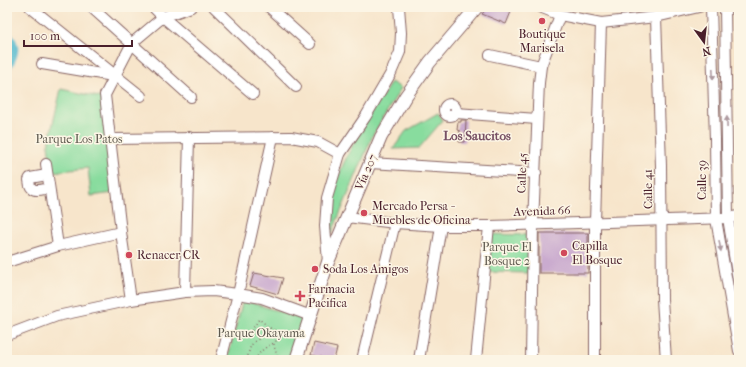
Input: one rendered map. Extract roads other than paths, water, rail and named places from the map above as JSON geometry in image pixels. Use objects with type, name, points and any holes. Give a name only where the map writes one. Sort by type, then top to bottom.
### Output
[{"type":"main road","name":"Vía 207","points":[[296,360],[328,262],[381,137],[405,97],[430,62],[477,7]]},
{"type":"street","points":[[30,7],[114,76],[141,96]]},
{"type":"street","points":[[91,7],[191,97]]},
{"type":"street","points":[[153,7],[253,94]]},
{"type":"street","points":[[131,300],[121,232],[105,95],[132,43],[163,17],[191,7]]},
{"type":"street","points":[[214,7],[296,87]]},
{"type":"street","points":[[269,7],[310,44]]},
{"type":"street","points":[[328,262],[325,226],[327,198],[340,154],[366,116],[391,73],[405,43],[401,33],[399,7]]},
{"type":"street","points":[[540,7],[560,15],[601,23],[656,17],[699,7]]},
{"type":"street","name":"Calle 39","points":[[712,7],[716,219],[739,351]]},
{"type":"street","points":[[725,7],[728,218],[739,286]]},
{"type":"street","name":"Calle 45","points":[[531,360],[533,224],[538,83],[541,66],[560,15]]},
{"type":"street","name":"Calle 41","points":[[656,17],[662,221],[662,299],[666,360]]},
{"type":"street","points":[[595,360],[595,222],[601,23]]},
{"type":"street","points":[[490,55],[541,66]]},
{"type":"street","points":[[42,64],[114,76]]},
{"type":"street","points":[[456,113],[537,119]]},
{"type":"street","points":[[185,292],[189,137]]},
{"type":"street","points":[[221,360],[238,294],[273,137]]},
{"type":"street","points":[[111,139],[292,137],[318,142],[340,154]]},
{"type":"street","points":[[370,163],[536,173]]},
{"type":"street","points":[[46,164],[58,246]]},
{"type":"street","points":[[47,175],[30,178],[28,180],[32,189],[36,190],[49,188]]},
{"type":"street","name":"Avenida 66","points":[[347,217],[441,226],[489,226],[716,219],[739,216]]},
{"type":"street","points":[[362,360],[395,222]]},
{"type":"street","points":[[419,360],[441,226]]},
{"type":"street","points":[[476,360],[489,226]]},
{"type":"street","points":[[7,262],[58,246],[121,232]]},
{"type":"street","points":[[7,335],[57,316],[131,300],[185,292],[213,291],[262,298],[310,316]]},
{"type":"waterway","points":[[7,37],[12,47],[11,56],[7,63]]},
{"type":"place","name":"Boutique Marisela","points":[[542,21]]},
{"type":"place","name":"Mercado Persa - Muebles de Oficina","points":[[364,213]]},
{"type":"place","name":"Capilla El Bosque","points":[[564,253]]},
{"type":"place","name":"Renacer CR","points":[[129,255]]},
{"type":"place","name":"Soda Los Amigos","points":[[315,269]]},
{"type":"place","name":"Farmacia Pacifica","points":[[300,296]]},
{"type":"district","name":"Los Saucitos","points":[[477,135]]},
{"type":"park label","name":"Parque Los Patos","points":[[79,139]]},
{"type":"park label","name":"Parque El Bosque 2","points":[[507,254]]},
{"type":"park label","name":"Parque Okayama","points":[[261,333]]}]
